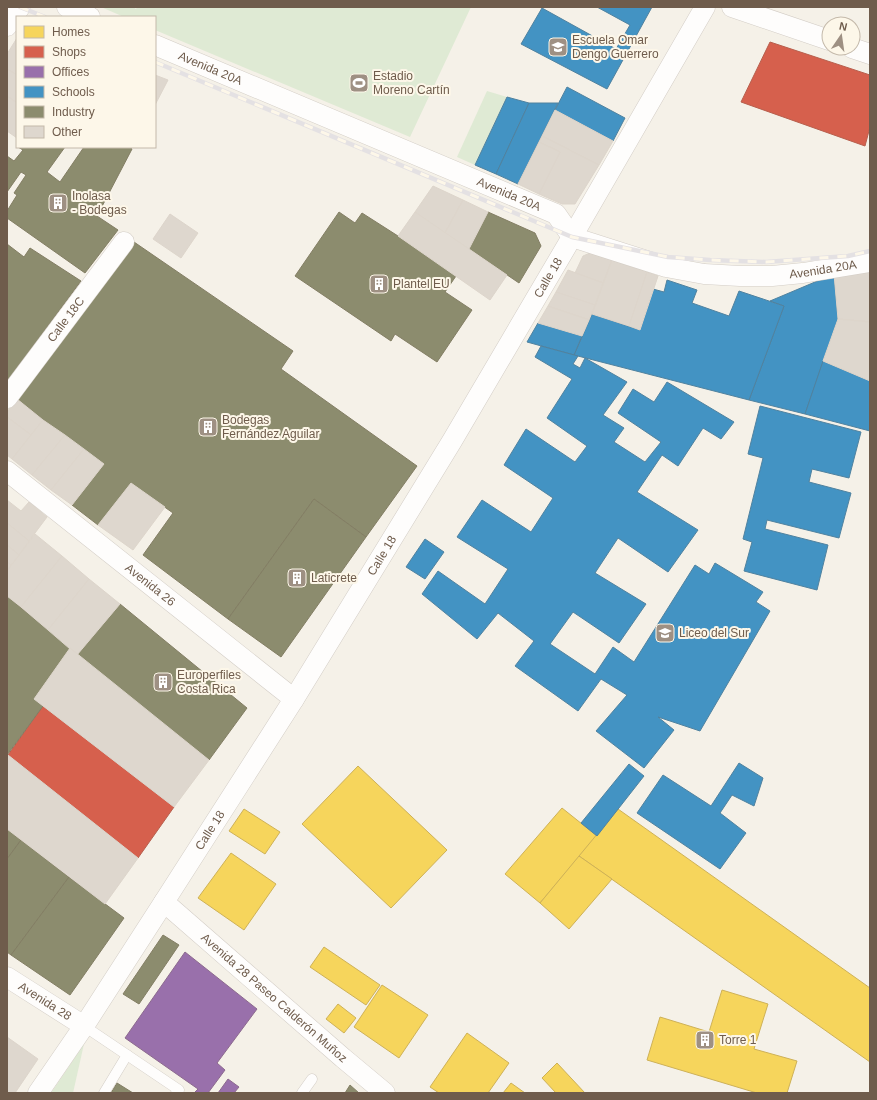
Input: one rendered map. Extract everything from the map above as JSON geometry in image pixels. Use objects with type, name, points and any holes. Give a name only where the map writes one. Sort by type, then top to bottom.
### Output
[{"type":"street","points":[[7,26],[20,7]]},
{"type":"street","points":[[67,7],[88,16]]},
{"type":"street","name":"Calle 18","points":[[38,1093],[84,1026],[294,699],[452,441],[705,7]]},
{"type":"street","points":[[732,7],[821,37]]},
{"type":"street","name":"Avenida 20A","points":[[156,45],[556,214],[572,237],[666,267],[711,274],[772,276],[870,262]]},
{"type":"street","name":"Calle 18C","points":[[7,398],[124,242]]},
{"type":"street","name":"Avenida 26","points":[[7,471],[294,699]]},
{"type":"street","name":"Avenida 28 Paseo Calderón Muñoz","points":[[164,902],[385,1093]]},
{"type":"street","name":"Avenida 28","points":[[7,977],[84,1026]]},
{"type":"lane","points":[[84,1026],[179,1090],[176,1093]]},
{"type":"lane","points":[[104,1093],[127,1055]]},
{"type":"lane","points":[[302,1093],[312,1079]]},
{"type":"green space","name":"Estadio Moreno Cartín","points":[[101,7],[133,7],[136,9],[137,7],[471,7],[410,137],[156,30],[156,16],[122,16]]},
{"type":"green space","points":[[487,91],[507,97],[475,165],[457,157]]},
{"type":"green space","points":[[84,1044],[73,1093],[51,1093]]},
{"type":"building: Homes","points":[[358,766],[447,850],[391,908],[302,824]]},
{"type":"building: Homes","points":[[562,808],[597,836],[540,903],[505,874]]},
{"type":"building: Homes","points":[[244,809],[280,832],[265,854],[229,831]]},
{"type":"building: Homes","points":[[618,809],[870,988],[870,1062],[579,856]]},
{"type":"building: Homes","points":[[231,853],[276,884],[244,930],[198,898]]},
{"type":"building: Homes","points":[[579,856],[612,879],[569,929],[540,903]]},
{"type":"building: Homes","points":[[324,947],[380,985],[366,1005],[310,967]]},
{"type":"building: Homes","points":[[382,985],[428,1015],[399,1058],[354,1027]]},
{"type":"building: Homes","name":"Torre 1","points":[[722,990],[768,1004],[754,1049],[797,1061],[787,1093],[757,1093],[647,1060],[660,1017],[709,1032]]},
{"type":"building: Homes","points":[[338,1004],[356,1018],[344,1033],[326,1019]]},
{"type":"building: Homes","points":[[467,1033],[509,1063],[488,1093],[439,1093],[430,1087]]},
{"type":"building: Homes","points":[[557,1063],[585,1093],[556,1093],[542,1078]]},
{"type":"building: Homes","points":[[511,1083],[525,1093],[503,1093]]},
{"type":"building: Shops","points":[[770,42],[870,75],[870,127],[865,146],[741,102]]},
{"type":"building: Shops","points":[[43,706],[174,807],[138,858],[8,755]]},
{"type":"building: Offices","points":[[185,952],[257,1009],[217,1063],[225,1070],[208,1093],[194,1093],[198,1089],[125,1038]]},
{"type":"building: Offices","points":[[228,1079],[239,1087],[234,1093],[218,1093]]},
{"type":"building: Schools","points":[[597,7],[652,7],[607,89],[521,44],[542,8],[616,49],[630,25]]},
{"type":"building: Schools","points":[[567,87],[625,118],[613,141],[555,110]]},
{"type":"building: Schools","points":[[507,97],[529,103],[496,174],[475,165]]},
{"type":"building: Schools","points":[[529,103],[558,103],[518,184],[496,174]]},
{"type":"building: Schools","points":[[834,274],[838,319],[805,414],[749,400],[784,306],[770,301]]},
{"type":"building: Schools","points":[[667,280],[697,290],[692,303],[729,316],[739,291],[784,306],[749,400],[574,355],[592,314],[640,330],[653,289],[664,292]]},
{"type":"building: Schools","points":[[538,323],[582,336],[574,355],[527,342]]},
{"type":"building: Schools","points":[[541,346],[578,356],[573,364],[580,368],[585,358],[627,382],[603,415],[624,428],[614,442],[645,462],[661,442],[618,413],[633,389],[654,402],[667,382],[734,422],[721,439],[703,428],[678,466],[662,455],[637,492],[698,530],[668,572],[618,538],[595,573],[646,604],[619,643],[573,612],[550,644],[595,674],[613,647],[634,662],[695,565],[709,574],[715,563],[763,592],[756,602],[770,611],[700,731],[658,717],[674,730],[644,768],[596,731],[627,695],[601,679],[578,711],[515,666],[534,641],[498,613],[477,639],[422,594],[438,571],[485,604],[508,569],[457,537],[482,500],[531,532],[553,498],[504,465],[526,429],[575,462],[587,446],[547,418],[572,379],[535,357]]},
{"type":"building: Schools","points":[[823,361],[870,381],[870,431],[805,414]]},
{"type":"building: Schools","points":[[760,406],[861,432],[849,478],[812,469],[809,482],[851,493],[839,538],[767,520],[765,529],[828,545],[817,590],[744,571],[752,542],[743,539],[763,458],[748,454]]},
{"type":"building: Schools","points":[[425,539],[444,552],[425,579],[406,567]]},
{"type":"building: Schools","points":[[739,763],[763,778],[754,806],[732,795],[720,813],[746,833],[720,869],[637,813],[663,775],[711,806]]},
{"type":"building: Schools","points":[[629,764],[644,776],[597,836],[581,823]]},
{"type":"building: Industry","name":"Inolasa - Bodegas","points":[[20,148],[64,148],[47,172],[60,182],[83,148],[132,149],[97,216],[118,230],[85,273],[7,218],[7,211],[17,195],[14,193],[26,175],[21,172],[7,192],[7,156],[14,161],[23,150]]},
{"type":"building: Industry","name":"Plantel EU","points":[[339,212],[355,223],[362,213],[456,276],[445,292],[472,310],[437,362],[395,334],[391,341],[295,276]]},
{"type":"building: Industry","points":[[488,212],[535,233],[541,246],[519,283],[469,249]]},
{"type":"building: Industry","name":"Bodegas Fernández Aguilar","points":[[134,242],[293,351],[281,369],[417,466],[366,537],[314,499],[228,619],[143,555],[173,513],[131,483],[98,525],[72,505],[104,464],[43,420],[17,399]]},
{"type":"building: Industry","points":[[7,244],[24,257],[30,248],[81,281],[8,380],[7,379]]},
{"type":"building: Industry","name":"Laticrete","points":[[314,499],[366,537],[281,657],[228,619]]},
{"type":"building: Industry","points":[[7,596],[70,648],[34,699],[43,706],[7,755]]},
{"type":"building: Industry","name":"Europerfiles Costa Rica","points":[[120,604],[247,708],[209,760],[77,655]]},
{"type":"building: Industry","points":[[7,829],[21,840],[7,859]]},
{"type":"building: Industry","points":[[21,840],[69,877],[11,955],[7,952],[7,859]]},
{"type":"building: Industry","points":[[69,877],[124,918],[70,995],[11,955]]},
{"type":"building: Industry","points":[[163,935],[179,945],[139,1004],[123,994]]},
{"type":"building: Industry","points":[[117,1083],[133,1093],[111,1093]]},
{"type":"building: Industry","points":[[350,1085],[359,1093],[345,1093]]},
{"type":"building: Other","points":[[16,40],[16,74],[7,69],[7,54]]},
{"type":"building: Other","points":[[7,69],[16,74],[16,102],[7,96]]},
{"type":"building: Other","points":[[156,75],[168,80],[156,103]]},
{"type":"building: Other","points":[[7,96],[16,102],[16,137],[7,131]]},
{"type":"building: Other","points":[[555,110],[613,141],[599,165],[542,136]]},
{"type":"building: Other","points":[[542,136],[599,165],[575,204],[562,204],[539,194],[560,152],[539,142]]},
{"type":"building: Other","points":[[539,142],[560,152],[539,194],[518,184]]},
{"type":"building: Other","points":[[433,186],[463,200],[445,233],[415,212]]},
{"type":"building: Other","points":[[463,200],[488,212],[469,249],[445,233]]},
{"type":"building: Other","points":[[415,212],[507,275],[490,300],[398,236]]},
{"type":"building: Other","points":[[170,214],[198,233],[181,258],[153,239]]},
{"type":"building: Other","points":[[590,253],[612,260],[603,283],[575,273],[583,256]]},
{"type":"building: Other","points":[[612,260],[647,272],[629,326],[592,314]]},
{"type":"building: Other","points":[[870,268],[870,322],[838,319],[834,274]]},
{"type":"building: Other","points":[[568,270],[603,283],[595,305],[556,292]]},
{"type":"building: Other","points":[[647,272],[658,276],[640,330],[629,326]]},
{"type":"building: Other","points":[[556,292],[595,305],[589,320],[548,306]]},
{"type":"building: Other","points":[[548,306],[589,320],[582,336],[538,323]]},
{"type":"building: Other","points":[[838,319],[870,322],[870,381],[823,361]]},
{"type":"building: Other","points":[[17,399],[43,420],[31,435],[7,417],[7,412]]},
{"type":"building: Other","points":[[7,417],[31,435],[12,459],[7,455]]},
{"type":"building: Other","points":[[43,420],[65,435],[32,475],[12,459]]},
{"type":"building: Other","points":[[65,435],[84,449],[51,490],[32,475]]},
{"type":"building: Other","points":[[84,449],[104,464],[72,505],[51,490]]},
{"type":"building: Other","points":[[131,483],[165,507],[133,550],[98,525]]},
{"type":"building: Other","points":[[7,500],[21,511],[29,502],[47,517],[29,541],[7,523]]},
{"type":"building: Other","points":[[7,523],[29,541],[19,555],[7,545]]},
{"type":"building: Other","points":[[35,534],[62,556],[21,607],[7,596],[7,571]]},
{"type":"building: Other","points":[[7,545],[19,555],[11,565],[7,562]]},
{"type":"building: Other","points":[[62,556],[89,579],[48,630],[21,607]]},
{"type":"building: Other","points":[[7,562],[11,565],[7,571]]},
{"type":"building: Other","points":[[89,579],[120,604],[77,655],[48,630]]},
{"type":"building: Other","points":[[70,648],[209,760],[174,807],[34,699]]},
{"type":"building: Other","points":[[7,755],[138,858],[105,904],[7,829]]},
{"type":"building: Other","points":[[7,1037],[38,1059],[15,1093],[7,1093]]},
{"type":"railway","points":[[20,7],[42,16]]},
{"type":"railway","points":[[156,62],[572,237],[668,257],[710,260],[766,262],[848,256],[870,251]]},
{"type":"place","name":"Escuela Omar Dengo Guerrero","points":[[558,47]]},
{"type":"place","name":"Estadio Moreno Cartín","points":[[359,83]]},
{"type":"place","name":"Inolasa - Bodegas","points":[[58,203]]},
{"type":"place","name":"Plantel EU","points":[[379,284]]},
{"type":"place","name":"Bodegas Fernández Aguilar","points":[[208,427]]},
{"type":"place","name":"Laticrete","points":[[297,578]]},
{"type":"place","name":"Liceo del Sur","points":[[665,633]]},
{"type":"place","name":"Europerfiles Costa Rica","points":[[163,682]]},
{"type":"place","name":"Torre 1","points":[[705,1040]]}]
